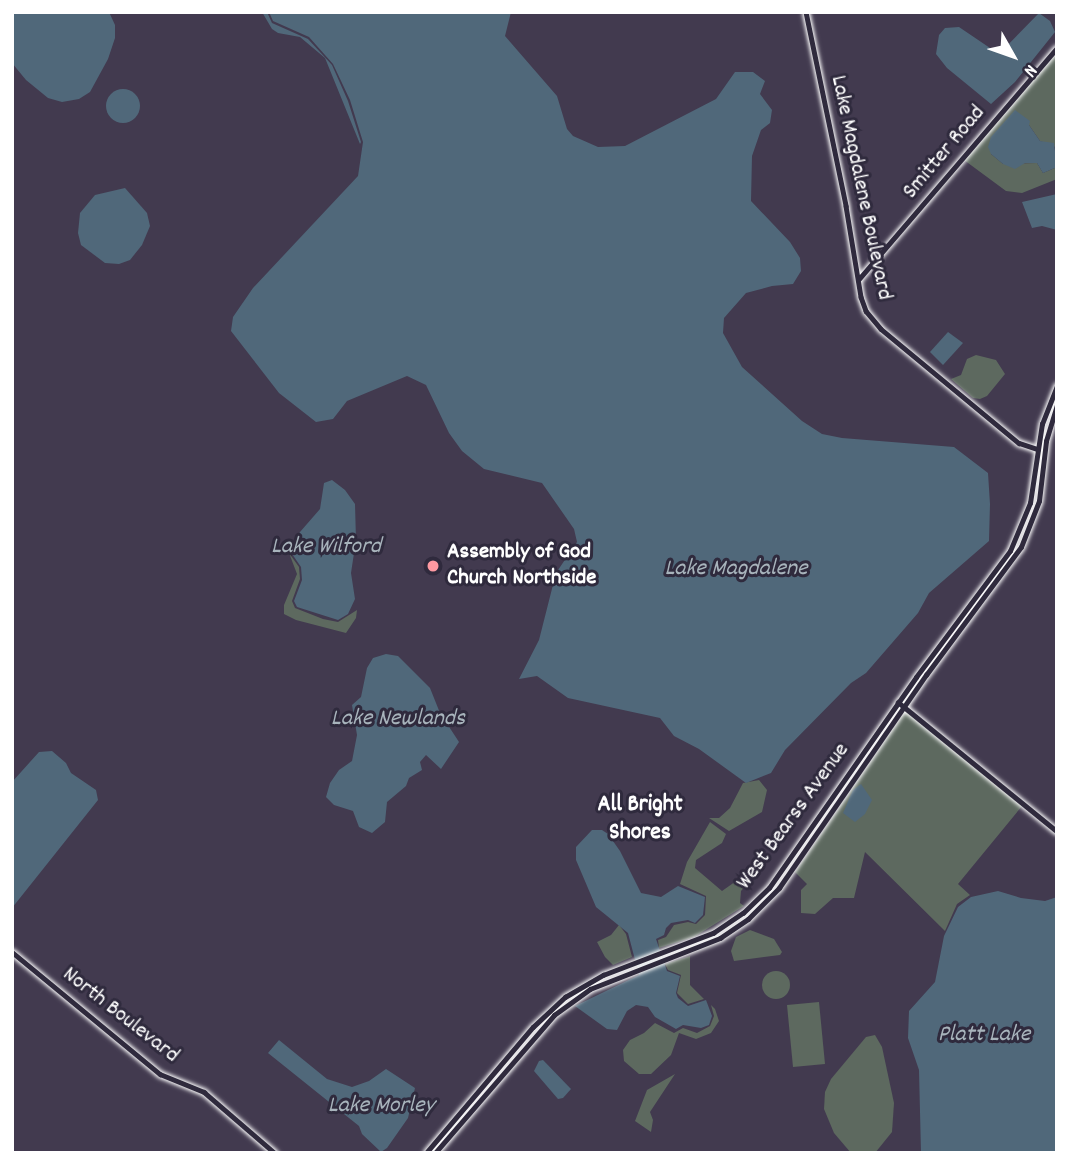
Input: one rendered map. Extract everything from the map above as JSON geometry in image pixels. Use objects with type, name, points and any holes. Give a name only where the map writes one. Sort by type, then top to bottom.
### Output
[{"type":"main road","name":"Lake Magdalene Boulevard","points":[[806,12],[862,302],[877,326],[1019,443],[1045,450]]},
{"type":"main road","name":"Smitter Road","points":[[858,280],[1057,47]]},
{"type":"main road","name":"West Bearss Avenue","points":[[426,1153],[551,1008],[587,982],[726,926],[763,895],[1018,536],[1032,498],[1045,413],[1057,386]]},
{"type":"main road","name":"West Bearss Avenue","points":[[435,1153],[554,1015],[590,989],[728,933],[767,901],[903,707],[1021,547],[1039,501],[1045,450],[1057,404]]},
{"type":"main road","points":[[898,702],[1057,831]]},
{"type":"main road","name":"North Boulevard","points":[[12,952],[160,1074],[204,1092],[275,1153]]},
{"type":"shaded area","points":[[1057,53],[1057,151],[1054,146],[1040,141],[1029,125],[991,154],[1003,164],[1037,163],[1043,173],[1057,167],[1057,179],[1022,193],[1006,191],[964,160]]},
{"type":"shaded area","points":[[976,355],[996,360],[1005,374],[987,396],[980,399],[973,398],[951,379],[961,375],[967,359]]},
{"type":"shaded area","points":[[289,553],[299,567],[300,579],[292,601],[295,608],[338,622],[357,610],[356,618],[346,633],[296,620],[284,614],[284,605],[297,574]]},
{"type":"shaded area","points":[[905,711],[1022,806],[958,884],[970,895],[957,904],[945,931],[865,852],[854,898],[833,898],[815,914],[801,913],[801,890],[807,884],[795,872]]},
{"type":"shaded area","points":[[759,780],[767,790],[762,812],[729,831],[709,818],[719,818],[730,808],[743,783]]},
{"type":"shaded area","points":[[710,822],[726,834],[722,843],[696,860],[695,868],[722,891],[739,879],[746,885],[741,891],[740,903],[744,906],[694,937],[659,948],[658,940],[666,937],[674,925],[688,922],[696,924],[705,915],[706,896],[680,884],[687,862]]},
{"type":"shaded area","points":[[619,925],[626,934],[632,957],[613,965],[597,942],[611,935]]},
{"type":"shaded area","points":[[750,930],[774,939],[782,952],[780,955],[734,961],[731,951],[736,937]]},
{"type":"shaded area","points":[[690,956],[690,985],[704,999],[688,1004],[677,993],[681,975],[668,970],[665,964]]},
{"type":"shaded area","points":[[776,971],[786,975],[790,985],[786,995],[776,999],[766,995],[762,985],[766,975]]},
{"type":"shaded area","points":[[819,1002],[825,1064],[793,1067],[787,1005]]},
{"type":"shaded area","points":[[711,1005],[719,1021],[711,1033],[696,1039],[679,1033],[671,1055],[651,1074],[639,1074],[624,1061],[623,1050],[630,1040],[655,1023],[674,1033],[683,1028],[697,1033],[710,1026],[714,1016]]},
{"type":"shaded area","points":[[875,1035],[882,1047],[894,1103],[892,1132],[875,1153],[851,1153],[834,1133],[824,1109],[825,1092],[831,1079],[866,1037]]},
{"type":"shaded area","points":[[675,1074],[650,1112],[653,1120],[651,1132],[635,1121],[647,1090]]},
{"type":"water","points":[[12,12],[109,12],[115,25],[115,38],[108,59],[90,92],[79,99],[62,102],[48,98],[26,80],[12,63]]},
{"type":"water","points":[[262,12],[267,12],[272,23],[308,39],[332,65],[348,101],[360,144],[325,58],[300,37],[278,33],[272,29]]},
{"type":"water","name":"Lake Magdalene","points":[[269,12],[511,12],[505,36],[557,96],[567,129],[573,136],[598,147],[625,146],[716,99],[735,72],[753,72],[765,81],[760,94],[772,110],[770,123],[761,130],[752,156],[751,201],[790,242],[800,258],[801,271],[793,284],[746,293],[724,318],[723,333],[742,367],[802,421],[822,434],[954,447],[988,473],[990,504],[989,541],[929,593],[918,613],[866,673],[851,683],[785,750],[771,773],[746,783],[699,749],[674,736],[660,718],[568,698],[537,676],[519,679],[539,640],[556,573],[577,542],[574,529],[542,483],[484,469],[462,451],[449,433],[426,385],[407,376],[347,401],[333,419],[316,422],[279,393],[231,331],[233,317],[253,288],[358,176],[363,142],[350,100],[333,64],[309,37],[273,21]]},
{"type":"water","points":[[1039,13],[1050,21],[1055,32],[1015,82],[991,104],[947,68],[936,54],[939,35],[945,28],[959,27],[990,48],[1001,52]]},
{"type":"water","points":[[123,89],[135,94],[140,106],[135,118],[123,123],[111,118],[106,106],[111,94]]},
{"type":"water","points":[[1015,110],[1030,121],[1029,125],[1040,141],[1054,143],[1057,167],[1043,173],[1037,163],[1025,163],[1015,169],[1003,164],[991,154],[988,147],[991,137]]},
{"type":"water","points":[[125,188],[147,213],[150,226],[142,245],[130,260],[119,264],[105,263],[81,245],[78,233],[80,213],[95,195]]},
{"type":"water","points":[[1057,194],[1057,230],[1042,226],[1032,228],[1022,202]]},
{"type":"water","points":[[948,332],[963,343],[943,365],[930,352]]},
{"type":"water","name":"Lake Wilford","points":[[332,480],[345,490],[355,504],[356,540],[351,573],[355,599],[348,614],[338,620],[297,607],[294,601],[302,580],[301,567],[290,551],[300,532],[320,509],[324,483]]},
{"type":"water","name":"Lake Newlands","points":[[386,654],[398,656],[430,688],[440,713],[459,742],[441,769],[426,755],[420,762],[422,770],[409,778],[406,786],[387,802],[385,822],[372,833],[359,827],[353,811],[334,805],[326,797],[330,783],[339,770],[352,761],[357,735],[352,705],[361,697],[367,668],[373,658]]},
{"type":"water","points":[[52,751],[66,763],[71,773],[96,790],[98,800],[12,908],[12,782],[39,752]]},
{"type":"water","points":[[861,784],[872,800],[865,814],[855,822],[843,813],[853,790]]},
{"type":"water","points":[[592,830],[602,830],[608,834],[620,851],[641,893],[661,897],[678,886],[705,897],[703,915],[695,923],[688,920],[671,923],[664,935],[656,939],[667,971],[680,976],[676,993],[678,998],[688,1006],[706,1000],[712,1016],[709,1025],[701,1028],[683,1025],[676,1029],[655,1017],[648,1007],[636,1005],[627,1011],[617,1030],[607,1029],[575,1006],[639,975],[628,933],[596,907],[576,860],[576,847]]},
{"type":"water","name":"Platt Lake","points":[[998,891],[1045,901],[1057,897],[1057,1153],[921,1153],[919,1070],[908,1038],[909,1011],[935,982],[944,936],[958,907],[971,897]]},
{"type":"water","name":"Lake Morley","points":[[279,1040],[327,1079],[352,1087],[369,1081],[386,1069],[415,1088],[408,1118],[387,1148],[381,1152],[362,1134],[359,1126],[268,1053]]},
{"type":"water","points":[[543,1060],[571,1089],[563,1098],[558,1099],[534,1071],[539,1061]]},
{"type":"place","name":"Assembly of God Church Northside","points":[[433,566]]},
{"type":"district","name":"All Bright Shores","points":[[640,820]]}]
